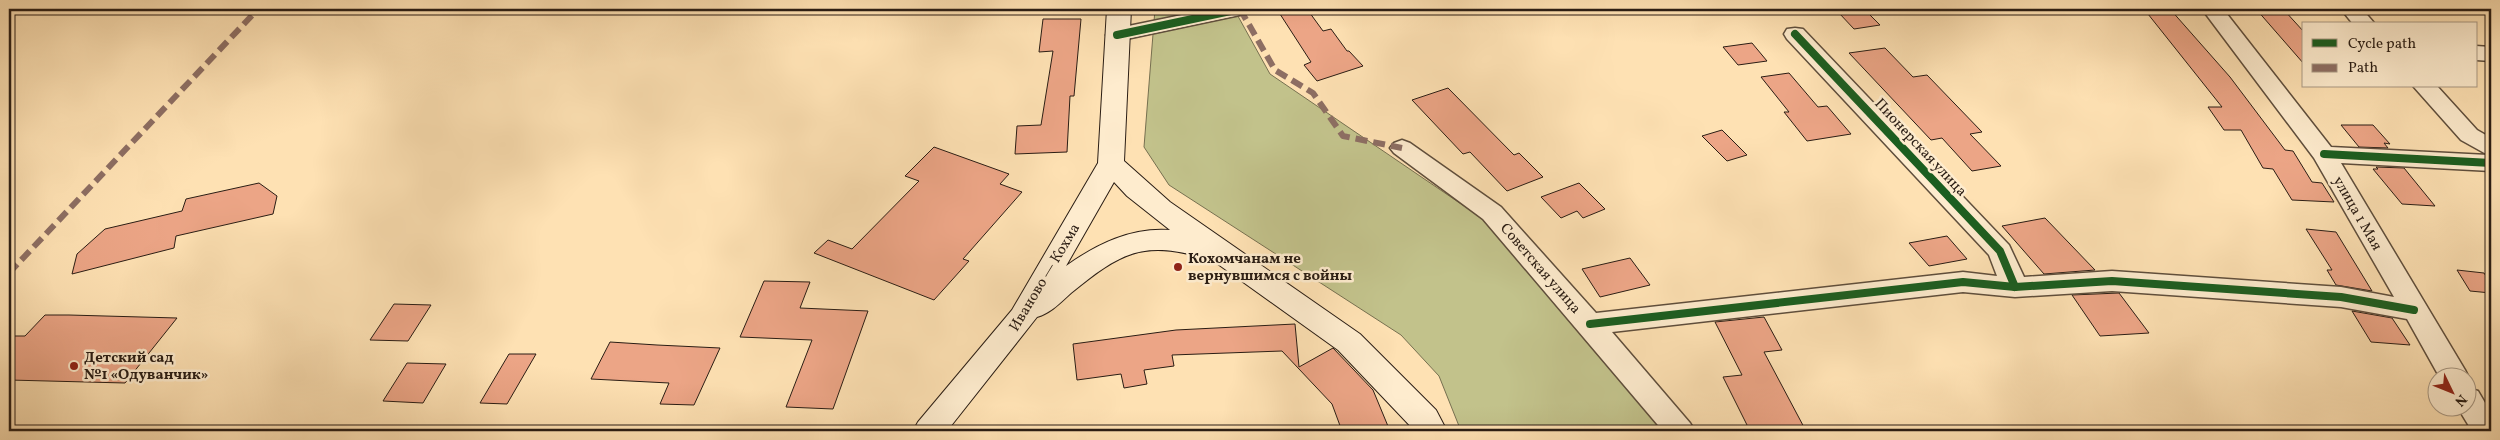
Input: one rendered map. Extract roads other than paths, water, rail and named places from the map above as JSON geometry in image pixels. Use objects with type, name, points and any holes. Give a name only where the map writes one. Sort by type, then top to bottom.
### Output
[{"type":"main road","points":[[1119,9],[1111,163],[1137,190],[1226,257],[1349,342],[1425,419],[1431,431]]},
{"type":"main road","name":"Иваново — Кохма","points":[[929,431],[1022,318],[1111,163]]},
{"type":"main road","points":[[1022,318],[1104,254],[1131,242],[1158,237],[1194,244],[1226,257]]},
{"type":"street","points":[[1117,35],[1240,9]]},
{"type":"street","name":"улица 1 Мая","points":[[2212,9],[2324,154],[2449,368]]},
{"type":"street","points":[[2351,9],[2363,22]]},
{"type":"street","name":"Пионерская улица","points":[[1795,34],[2000,251],[2015,287]]},
{"type":"street","points":[[2478,53],[2491,54]]},
{"type":"street","points":[[2426,88],[2470,135],[2491,148]]},
{"type":"street","name":"Советская улица","points":[[1402,148],[1492,212],[1680,431]]},
{"type":"street","points":[[2324,154],[2491,163]]},
{"type":"street","points":[[1590,324],[1963,282],[2015,287],[2112,281],[2341,298],[2414,310]]},
{"type":"street","points":[[2478,416],[2487,431]]},
{"type":"place","name":"Кохомчанам не вернувшимся с войны","points":[[1178,267]]},
{"type":"place","name":"Детский сад №1 «Одуванчик»","points":[[74,366]]}]
